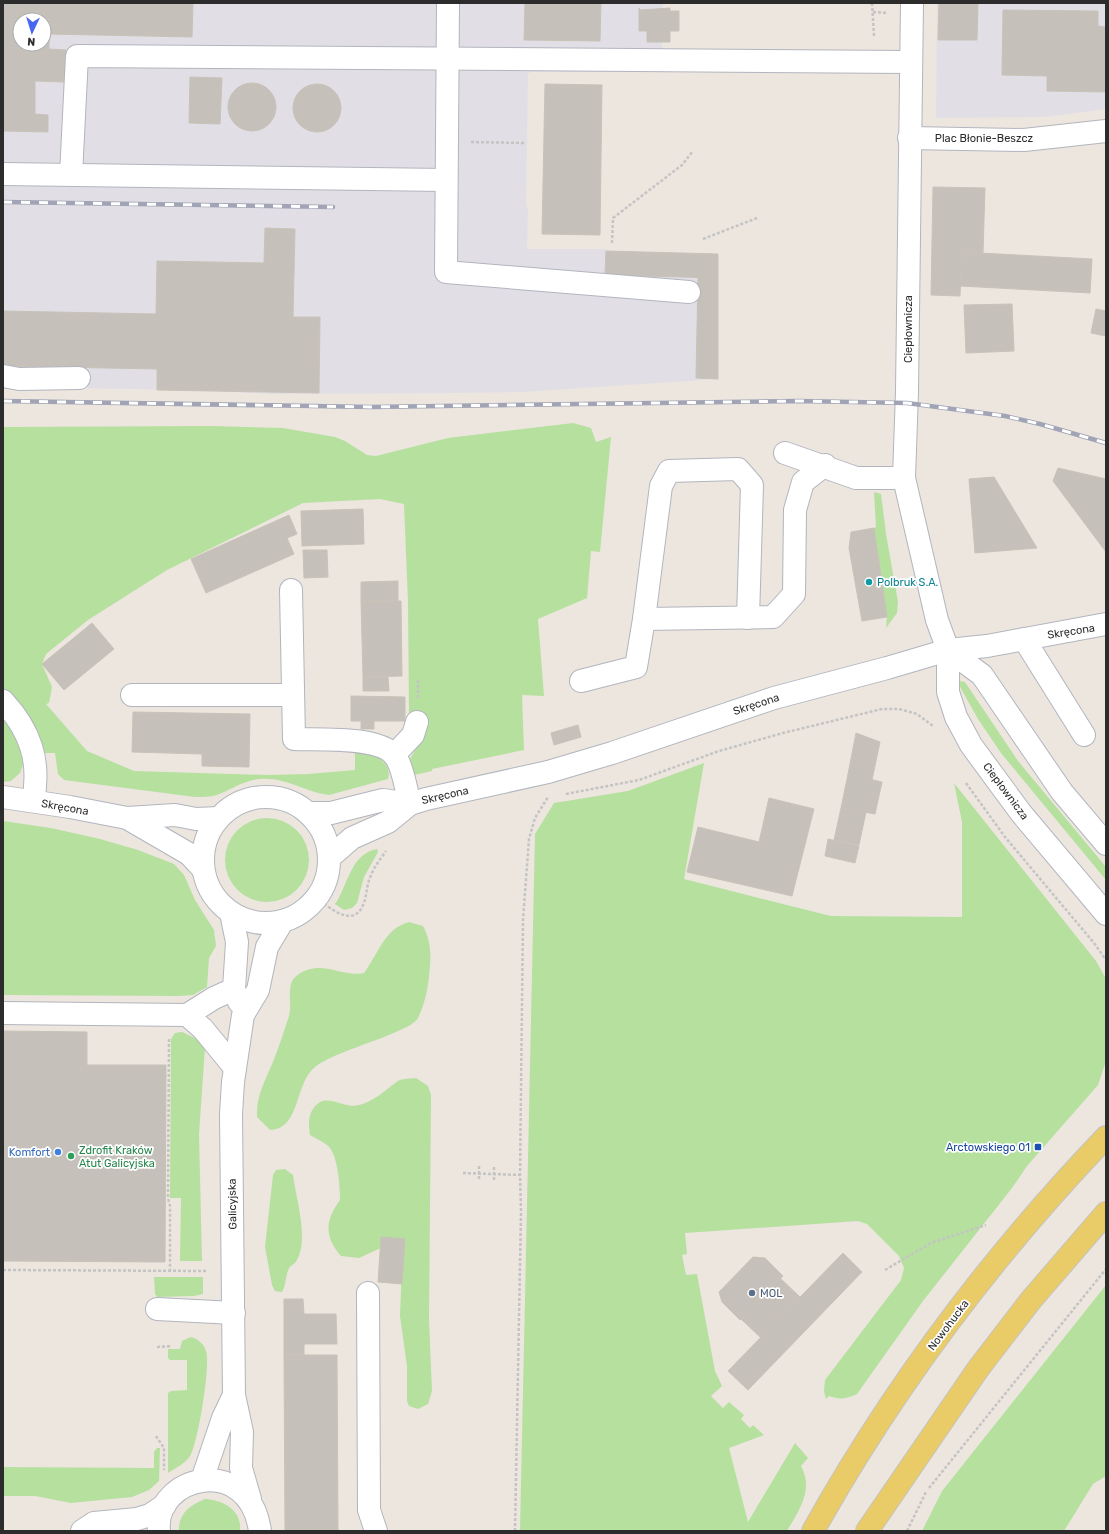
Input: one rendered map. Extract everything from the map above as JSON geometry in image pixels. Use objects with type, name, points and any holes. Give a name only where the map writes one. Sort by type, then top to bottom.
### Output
[{"type":"main road","name":"Nowohucka","points":[[813,1531],[858,1455],[898,1393],[960,1308],[1032,1219],[1106,1137]]},
{"type":"main road","points":[[867,1531],[983,1363],[1031,1300],[1106,1213]]},
{"type":"street","points":[[448,3],[446,272],[689,292]]},
{"type":"street","name":"Ciepłownicza","points":[[903,8],[910,62],[907,392],[904,478],[937,620],[948,650],[948,692],[956,717],[971,745],[1021,813],[1106,914]]},
{"type":"street","points":[[71,174],[76,56],[910,62]]},
{"type":"street","name":"Plac Błonie-Beszcz","points":[[909,138],[1017,140],[1106,131]]},
{"type":"street","points":[[3,174],[446,180]]},
{"type":"street","points":[[3,376],[20,379],[78,378]]},
{"type":"street","points":[[785,453],[824,465],[856,478],[904,478]]},
{"type":"street","points":[[644,619],[773,617],[794,594],[795,510],[804,482],[824,465]]},
{"type":"street","points":[[581,680],[636,667],[644,619],[661,486],[669,471],[738,469],[752,485],[748,618]]},
{"type":"street","points":[[291,590],[294,739],[366,742],[379,745],[397,758],[418,801]]},
{"type":"street","name":"Skręcona","points":[[308,813],[331,813],[383,800],[418,801],[527,778],[612,753],[774,698],[948,650],[987,646],[1106,624]]},
{"type":"street","points":[[1024,638],[1084,735]]},
{"type":"street","points":[[948,650],[982,675],[1062,792],[1106,844]]},
{"type":"street","points":[[132,695],[293,695]]},
{"type":"street","points":[[3,701],[26,731],[32,748],[36,786],[33,801]]},
{"type":"street","points":[[394,755],[412,735],[417,722]]},
{"type":"street","name":"Skręcona","points":[[3,797],[127,818],[175,815],[196,819],[219,818]]},
{"type":"street","points":[[263,797],[279,799],[295,804],[308,813],[319,826],[326,841],[329,858],[328,872],[324,886],[316,898],[301,913],[282,922],[265,924],[247,920],[231,913],[218,901],[208,886],[204,869],[204,851],[209,833],[219,818],[246,800],[263,797]]},
{"type":"street","name":"Skręcona","points":[[329,858],[352,838],[388,822],[418,801]]},
{"type":"street","name":"Skręcona","points":[[127,818],[189,854],[204,869]]},
{"type":"street","name":"Galicyjska","points":[[231,913],[237,942],[234,989],[242,1015],[231,1114],[234,1395],[242,1432],[241,1468],[250,1499],[258,1514],[260,1531]]},
{"type":"street","name":"Galicyjska","points":[[242,1015],[258,990],[267,947],[282,922]]},
{"type":"street","points":[[3,1013],[187,1015],[214,998],[234,989]]},
{"type":"street","points":[[187,1015],[203,1029],[235,1068]]},
{"type":"street","points":[[368,1293],[369,1510],[376,1531]]},
{"type":"street","points":[[157,1309],[234,1312]]},
{"type":"street","name":"Galicyjska","points":[[202,1480],[223,1418],[234,1395]]},
{"type":"street","points":[[158,1531],[161,1514],[165,1506],[178,1491],[190,1484],[202,1480],[215,1480],[229,1483],[250,1499]]},
{"type":"street","points":[[82,1531],[94,1523],[137,1519],[150,1515],[165,1506]]},
{"type":"path","points":[[872,3],[874,40]]},
{"type":"path","points":[[873,12],[903,8]]},
{"type":"path","points":[[446,142],[525,143]]},
{"type":"path","points":[[612,243],[613,218],[682,165],[693,151]]},
{"type":"path","points":[[702,239],[757,218]]},
{"type":"path","points":[[563,795],[639,780],[719,751],[783,733],[882,709],[899,709],[917,714],[934,727]]},
{"type":"path","points":[[965,781],[1005,837],[1094,943],[1106,960]]},
{"type":"path","points":[[541,799],[556,796]]},
{"type":"path","points":[[515,1531],[521,1219],[520,1175],[524,920],[529,847],[535,818],[548,798]]},
{"type":"path","points":[[316,898],[343,916],[350,916],[358,912],[363,905],[372,874],[387,849]]},
{"type":"path","points":[[169,1066],[168,1198],[170,1206],[170,1271]]},
{"type":"path","points":[[479,1166],[479,1179]]},
{"type":"path","points":[[494,1167],[494,1180]]},
{"type":"path","points":[[463,1173],[520,1175]]},
{"type":"path","points":[[884,1270],[931,1243],[986,1225]]},
{"type":"path","points":[[908,1531],[926,1491],[1106,1269]]},
{"type":"path","points":[[3,1270],[208,1271]]},
{"type":"path","points":[[157,1347],[172,1346]]},
{"type":"path","points":[[156,1436],[164,1448],[164,1476]]},
{"type":"shaded area","points":[[3,3],[663,3],[663,8],[670,8],[670,11],[679,11],[679,31],[670,31],[670,42],[662,42],[662,72],[530,72],[528,74],[526,205],[528,209],[527,249],[606,249],[606,251],[718,254],[718,379],[522,392],[272,394],[197,390],[3,387]]},
{"type":"shaded area","points":[[937,3],[1106,3],[1106,109],[1045,117],[936,118]]},
{"type":"green space","points":[[573,423],[591,428],[596,442],[611,437],[600,552],[591,551],[587,598],[538,619],[544,696],[522,695],[524,750],[432,769],[432,771],[414,775],[410,759],[421,740],[409,716],[408,601],[404,504],[380,499],[303,503],[167,570],[88,620],[46,654],[42,664],[52,687],[49,703],[46,704],[87,751],[134,771],[268,775],[308,774],[355,770],[355,752],[379,758],[384,762],[389,772],[388,779],[329,795],[311,791],[279,780],[260,779],[247,781],[219,794],[206,797],[64,780],[58,774],[55,753],[45,753],[37,732],[15,706],[17,736],[25,759],[20,773],[11,781],[3,782],[3,427],[211,426],[283,428],[335,437],[345,441],[367,455],[376,456],[448,438]]},
{"type":"green space","points":[[874,492],[881,494],[886,534],[898,602],[897,613],[886,628],[887,617],[874,528],[876,527]]},
{"type":"green space","points":[[960,681],[965,682],[1018,761],[1106,867],[1106,880],[1001,753],[978,719],[959,685]]},
{"type":"green space","points":[[704,763],[684,879],[831,916],[962,917],[962,822],[954,783],[1096,961],[1106,979],[1106,1061],[1098,1085],[1027,1166],[1012,1188],[923,1301],[857,1394],[853,1396],[836,1398],[829,1396],[826,1399],[824,1391],[825,1380],[901,1280],[904,1268],[899,1256],[867,1224],[858,1221],[685,1233],[687,1254],[682,1255],[686,1275],[697,1274],[715,1371],[722,1386],[711,1396],[723,1408],[729,1402],[744,1415],[741,1419],[750,1428],[753,1425],[764,1435],[729,1448],[748,1522],[795,1443],[808,1458],[801,1466],[805,1475],[806,1483],[803,1500],[787,1531],[520,1531],[535,834],[554,803],[628,791]]},
{"type":"green space","points":[[267,818],[275,819],[290,825],[302,837],[308,852],[308,868],[302,883],[290,895],[275,901],[267,902],[259,901],[244,895],[232,883],[226,868],[225,860],[226,852],[232,837],[244,825],[259,819]]},
{"type":"green space","points":[[3,821],[51,828],[100,839],[138,850],[174,864],[184,875],[195,900],[214,930],[216,946],[209,958],[207,987],[193,995],[179,996],[3,995]]},
{"type":"green space","points":[[377,849],[378,852],[364,877],[357,903],[352,908],[344,910],[335,904],[355,864],[368,852]]},
{"type":"green space","points":[[409,922],[423,926],[428,938],[430,951],[428,986],[424,1003],[418,1018],[412,1024],[401,1030],[339,1054],[315,1067],[303,1084],[292,1114],[287,1122],[280,1128],[270,1130],[257,1117],[258,1102],[289,1016],[290,987],[294,978],[299,974],[316,968],[356,974],[364,973],[388,936],[401,925]]},
{"type":"green space","points":[[182,1032],[197,1039],[205,1047],[199,1134],[202,1261],[180,1261],[181,1198],[170,1198],[171,1039],[175,1033]]},
{"type":"green space","points":[[416,1078],[428,1086],[431,1095],[429,1320],[432,1391],[428,1404],[418,1409],[409,1406],[407,1401],[407,1366],[400,1316],[402,1265],[383,1247],[359,1258],[341,1256],[335,1249],[329,1235],[328,1228],[331,1215],[340,1200],[339,1179],[336,1162],[331,1149],[310,1135],[309,1125],[311,1113],[320,1102],[329,1100],[354,1106],[359,1105],[375,1098],[400,1080]]},
{"type":"green space","points":[[285,1169],[293,1175],[301,1218],[302,1241],[297,1260],[289,1268],[282,1292],[275,1291],[272,1285],[265,1247],[273,1175],[276,1170]]},
{"type":"green space","points":[[154,1277],[203,1277],[203,1294],[194,1296],[157,1297],[155,1294]]},
{"type":"green space","points":[[1106,1285],[1106,1476],[1093,1484],[1064,1531],[922,1531],[942,1491]]},
{"type":"green space","points":[[191,1337],[200,1342],[206,1351],[207,1371],[203,1404],[197,1436],[190,1456],[183,1464],[168,1473],[168,1393],[171,1391],[187,1390],[187,1360],[170,1360],[168,1358],[168,1349],[180,1349],[182,1341]]},
{"type":"green space","points":[[157,1448],[160,1448],[159,1481],[149,1490],[132,1497],[71,1503],[35,1496],[3,1496],[3,1467],[154,1468],[154,1452]]},
{"type":"green space","points":[[205,1499],[218,1501],[225,1504],[235,1512],[240,1524],[240,1531],[179,1531],[179,1525],[186,1511],[194,1504]]},
{"type":"building","points":[[3,3],[193,3],[192,37],[52,34],[52,12],[12,12],[12,52],[52,52],[52,49],[66,50],[65,82],[35,81],[35,114],[48,115],[48,132],[3,131]]},
{"type":"building","points":[[525,3],[601,3],[600,41],[524,40]]},
{"type":"building","points":[[939,3],[978,3],[977,40],[938,40]]},
{"type":"building","points":[[639,8],[640,10],[670,8],[670,11],[679,11],[679,31],[670,31],[670,42],[647,42],[647,31],[639,31]]},
{"type":"building","points":[[1003,10],[1098,11],[1098,26],[1106,27],[1106,92],[1047,91],[1047,76],[1002,75]]},
{"type":"building","points":[[190,77],[222,78],[220,124],[189,123]]},
{"type":"building","points":[[247,83],[257,83],[269,90],[276,102],[276,112],[269,124],[257,131],[247,131],[239,127],[232,120],[228,112],[228,102],[232,94],[239,87]]},
{"type":"building","points":[[312,84],[322,84],[334,91],[341,103],[341,113],[334,125],[322,132],[312,132],[304,128],[297,121],[293,113],[293,103],[297,95],[304,88]]},
{"type":"building","points":[[545,84],[602,85],[600,235],[542,234]]},
{"type":"building","points":[[933,187],[985,188],[983,253],[962,252],[960,296],[931,295]]},
{"type":"building","points":[[265,228],[295,229],[293,317],[320,317],[319,393],[157,390],[157,369],[3,366],[3,311],[156,314],[157,261],[264,263]]},
{"type":"building","points":[[606,251],[718,254],[718,278],[605,275]]},
{"type":"building","points":[[962,252],[1092,259],[1090,293],[960,286]]},
{"type":"building","points":[[698,277],[718,278],[718,379],[696,378]]},
{"type":"building","points":[[1012,304],[1014,351],[966,353],[964,305]]},
{"type":"building","points":[[1096,309],[1106,311],[1106,336],[1091,333]]},
{"type":"building","points":[[1058,468],[1106,479],[1106,552],[1053,481]]},
{"type":"building","points":[[994,477],[1037,548],[975,553],[969,479]]},
{"type":"building","points":[[363,509],[364,544],[302,546],[301,511]]},
{"type":"building","points":[[289,515],[297,534],[287,538],[294,554],[206,593],[191,559]]},
{"type":"building","name":"Polbruk S.A.","points":[[874,528],[887,617],[862,621],[849,548],[851,532]]},
{"type":"building","points":[[303,550],[327,550],[328,577],[304,578]]},
{"type":"building","points":[[398,581],[398,601],[361,601],[361,582]]},
{"type":"building","points":[[361,601],[401,601],[402,676],[363,677]]},
{"type":"building","points":[[92,623],[114,649],[64,690],[42,664]]},
{"type":"building","points":[[363,677],[388,677],[389,691],[363,691]]},
{"type":"building","points":[[351,696],[405,697],[405,721],[374,721],[374,729],[361,729],[361,721],[351,721]]},
{"type":"building","points":[[133,712],[250,714],[249,767],[202,766],[202,754],[132,752]]},
{"type":"building","points":[[578,725],[581,737],[554,745],[551,733]]},
{"type":"building","points":[[856,733],[880,742],[872,780],[848,774]]},
{"type":"building","points":[[848,774],[882,782],[875,814],[841,808]]},
{"type":"building","points":[[769,798],[814,809],[792,896],[687,872],[698,827],[759,842]]},
{"type":"building","points":[[841,808],[866,812],[859,845],[834,840]]},
{"type":"building","points":[[828,839],[859,846],[855,863],[825,856]]},
{"type":"building","points":[[3,1031],[87,1032],[87,1065],[166,1065],[165,1262],[3,1261]]},
{"type":"building","points":[[381,1237],[405,1239],[402,1284],[378,1282]]},
{"type":"building","points":[[843,1253],[862,1272],[748,1390],[728,1371]]},
{"type":"building","points":[[753,1257],[765,1258],[783,1276],[740,1320],[722,1302],[719,1292]]},
{"type":"building","points":[[780,1278],[800,1297],[761,1338],[741,1319]]},
{"type":"building","points":[[284,1299],[303,1299],[304,1314],[336,1314],[337,1344],[304,1344],[304,1355],[284,1355]]},
{"type":"building","points":[[284,1355],[337,1355],[338,1531],[285,1531]]},
{"type":"railway","points":[[3,202],[333,207]]},
{"type":"railway","points":[[3,401],[371,407],[798,401],[907,403],[1005,416],[1040,424],[1106,443]]},
{"type":"place","name":"Polbruk S.A.","points":[[869,582]]},
{"type":"place","name":"Arctowskiego 01","points":[[1038,1147]]},
{"type":"place","name":"Komfort","points":[[58,1152]]},
{"type":"place","name":"Zdrofit Kraków Atut Galicyjska","points":[[71,1156]]},
{"type":"place","name":"MOL","points":[[752,1293]]}]
